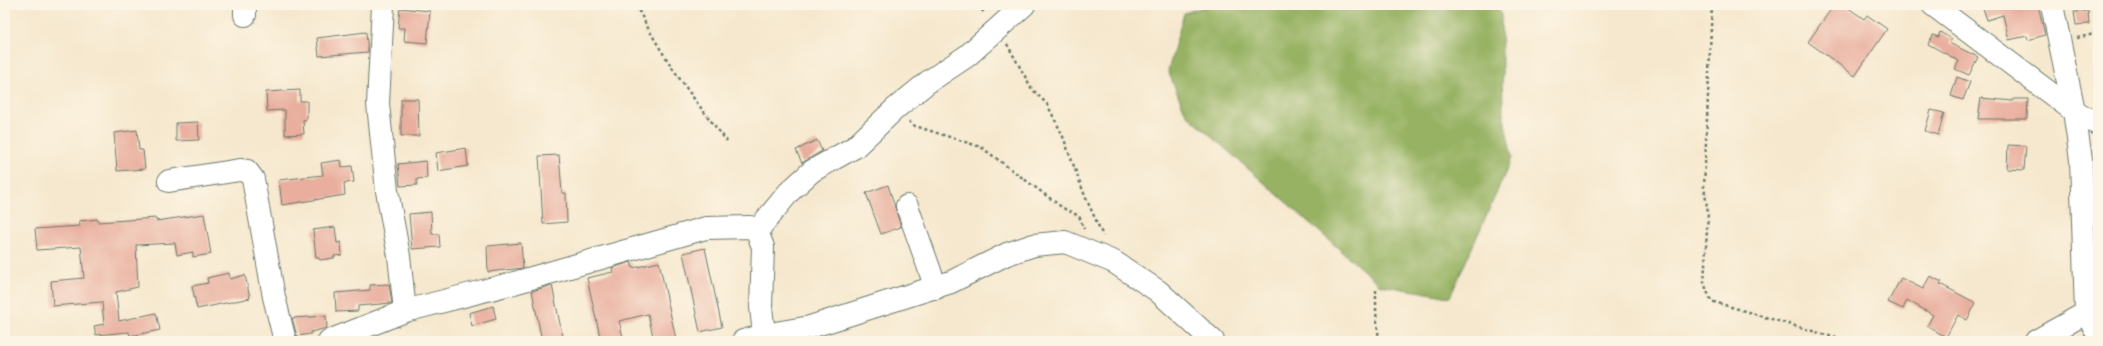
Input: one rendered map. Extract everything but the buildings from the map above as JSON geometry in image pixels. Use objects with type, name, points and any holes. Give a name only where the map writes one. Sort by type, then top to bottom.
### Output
[{"type":"street","points":[[383,5],[378,104],[387,192],[399,256],[405,311]]},
{"type":"street","points":[[757,231],[789,192],[812,171],[855,147],[896,108],[928,82],[967,56],[1024,5]]},
{"type":"street","points":[[1933,5],[2074,110],[2098,124]]},
{"type":"street","points":[[2052,5],[2074,110],[2081,160],[2092,309],[2098,335]]},
{"type":"street","points":[[169,181],[240,170],[247,171],[253,179],[274,297],[285,341]]},
{"type":"street","points":[[907,206],[936,288]]},
{"type":"street","points":[[329,341],[405,311],[514,283],[706,228],[742,227],[757,231],[763,246],[761,307],[764,335]]},
{"type":"street","points":[[743,341],[764,335],[810,327],[936,288],[1007,254],[1034,245],[1065,242],[1114,262],[1158,291],[1213,341]]},
{"type":"street","points":[[2036,341],[2092,309]]},
{"type":"path","points":[[636,5],[646,26],[692,98],[727,141]]},
{"type":"path","points":[[1712,5],[1704,187],[1708,213],[1704,284],[1711,302],[1846,341]]},
{"type":"path","points":[[996,30],[1011,48],[1032,89],[1047,104],[1062,134],[1085,196],[1114,262]]},
{"type":"path","points":[[896,108],[912,125],[981,147],[1063,208],[1079,216],[1086,232],[1091,252]]},
{"type":"path","points":[[1376,290],[1376,312],[1379,341]]},
{"type":"green space","points":[[1211,5],[1496,5],[1501,13],[1503,113],[1512,158],[1450,297],[1380,285],[1186,114],[1168,71],[1184,13]]}]
